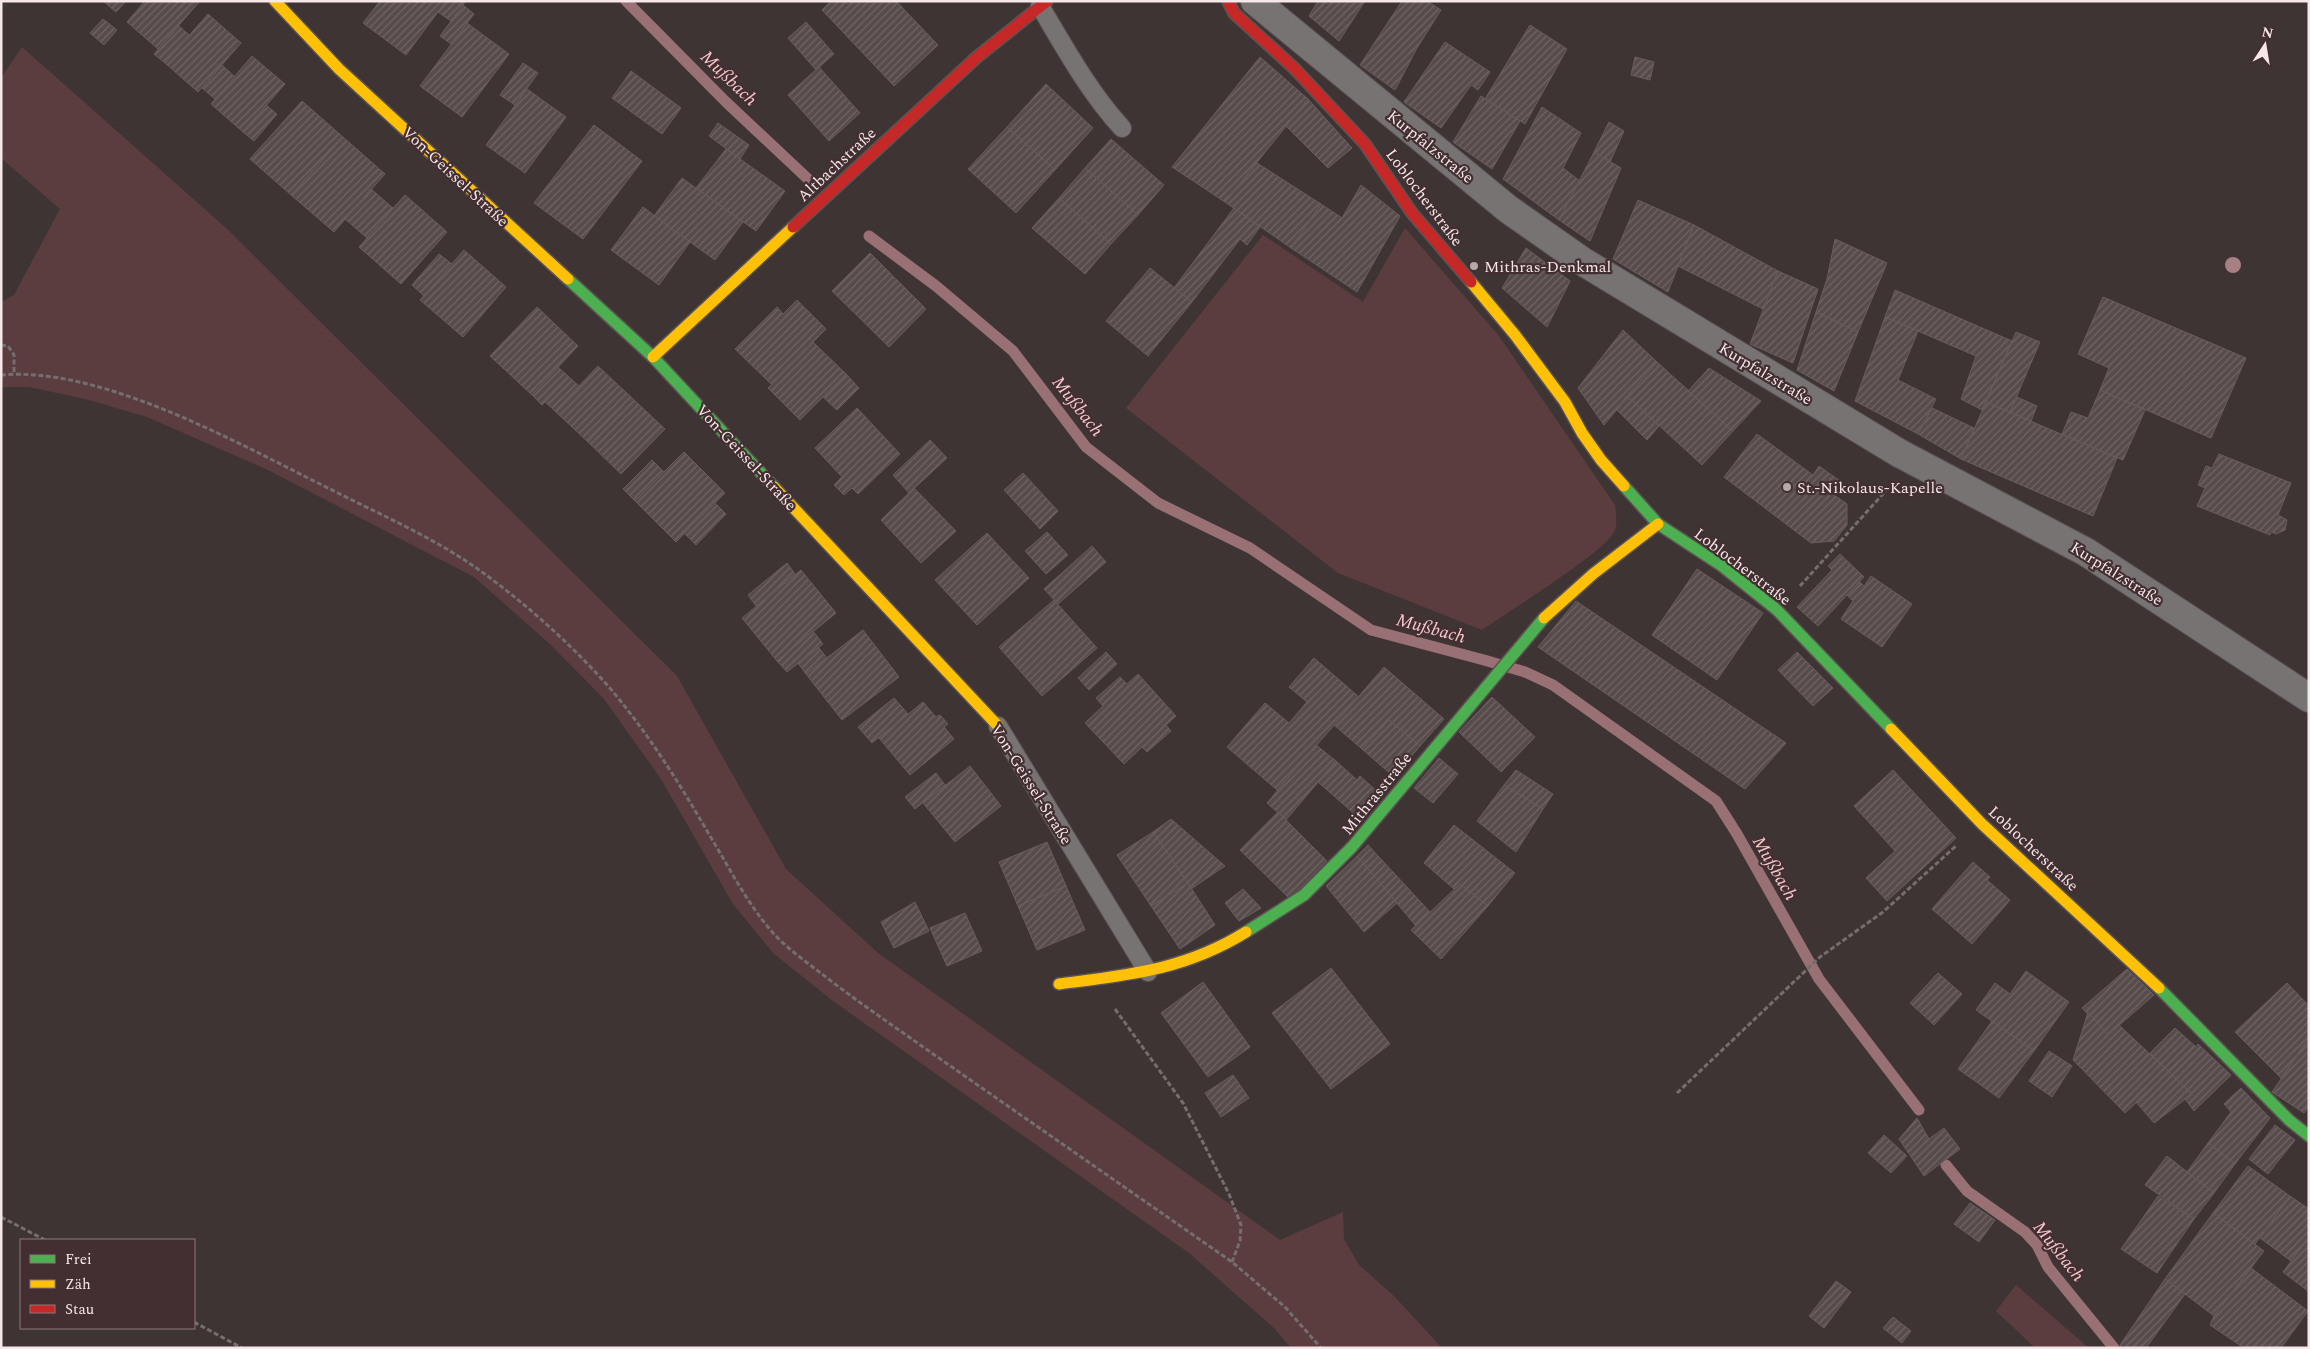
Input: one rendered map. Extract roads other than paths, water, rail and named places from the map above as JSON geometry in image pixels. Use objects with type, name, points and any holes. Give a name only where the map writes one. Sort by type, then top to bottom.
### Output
[{"type":"street","name":"Von-Geissel-Straße","points":[[275,1],[339,69],[652,357],[998,726]]},
{"type":"street","name":"Loblocherstraße","points":[[1228,1],[1234,13],[1295,69],[1365,144],[1412,212],[1515,335],[1565,402],[1582,433],[1601,460],[1658,524],[1722,566],[1777,610],[1982,824],[2144,972],[2289,1120],[2309,1136]]},
{"type":"street","name":"Kurpfalzstraße","points":[[1255,1],[1508,210],[1582,261],[1899,453],[2086,552],[2309,698]]},
{"type":"street","name":"Altbachstraße","points":[[652,357],[932,97],[1044,4]]},
{"type":"street","name":"Mithrasstraße","points":[[1059,984],[1097,981],[1148,972],[1196,957],[1234,939],[1304,895],[1352,847],[1532,630],[1558,603],[1598,568],[1658,524]]},
{"type":"lane","points":[[1044,4],[1074,63],[1109,114],[1122,128]]},
{"type":"lane","name":"Von-Geissel-Straße","points":[[998,726],[1148,972]]},
{"type":"waterway","name":"Mußbach","points":[[626,1],[726,102],[808,179]]},
{"type":"waterway","name":"Mußbach","points":[[869,236],[936,286],[1013,351],[1086,447],[1158,503],[1250,548],[1371,630],[1525,672],[1553,685],[1716,801],[1737,834],[1819,979],[1919,1110]]},
{"type":"waterway","name":"Mußbach","points":[[1946,1165],[1967,1191],[2025,1232],[2037,1245],[2048,1267],[2114,1348]]},
{"type":"place","name":"Mithras-Denkmal","points":[[1474,266]]},
{"type":"place","name":"St.-Nikolaus-Kapelle","points":[[1787,487]]}]
